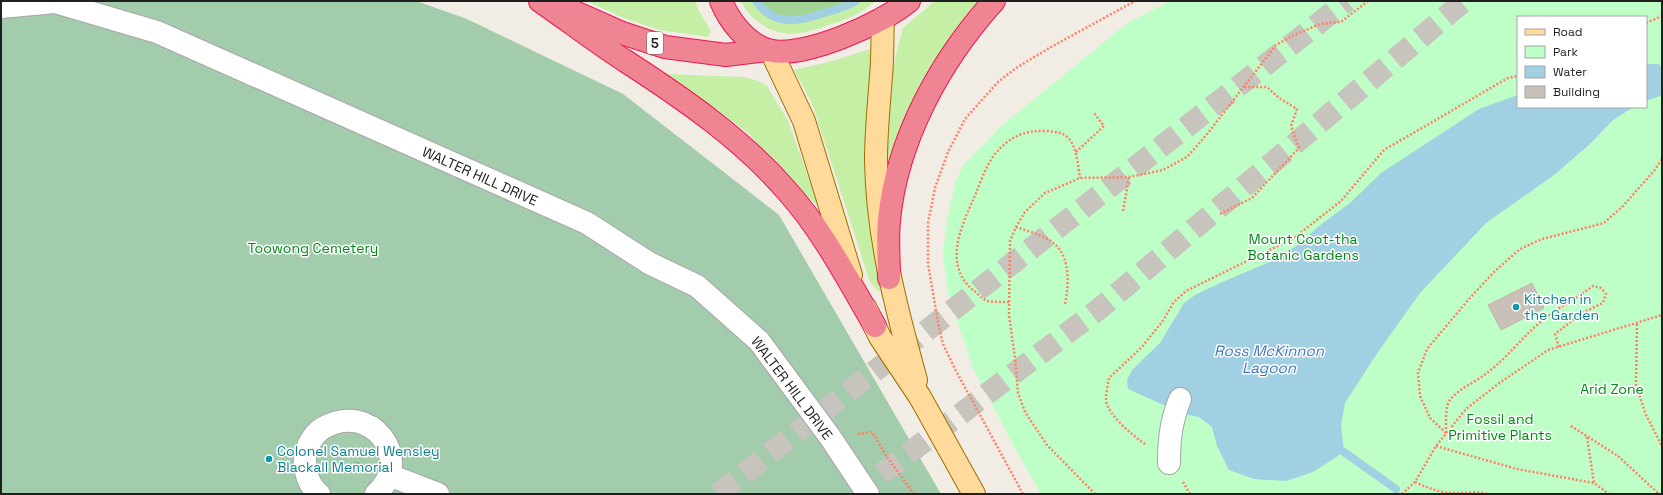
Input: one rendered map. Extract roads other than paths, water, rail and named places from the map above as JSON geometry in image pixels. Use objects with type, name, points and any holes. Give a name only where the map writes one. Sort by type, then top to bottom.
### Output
[{"type":"highway","points":[[540,1],[626,62],[683,99],[732,138],[767,170],[791,195],[814,225],[875,326]]},
{"type":"highway","name":"5","points":[[550,1],[622,33],[665,47],[726,55],[769,51],[780,52],[807,48],[852,34],[888,11]]},
{"type":"highway","points":[[721,1],[727,15],[741,31],[754,44],[769,51]]},
{"type":"highway","points":[[888,11],[909,1]]},
{"type":"highway","points":[[889,278],[888,244],[891,202],[898,173],[912,131],[930,92],[952,55],[980,16],[994,1]]},
{"type":"main road","points":[[888,11],[876,130],[876,161],[880,216],[889,278],[920,397]]},
{"type":"main road","points":[[769,51],[804,122],[848,266],[859,295],[880,337],[920,397],[974,494]]},
{"type":"lane","name":"WALTER HILL DRIVE","points":[[1,7],[55,2],[157,32],[587,223],[649,263],[697,286],[759,341],[830,437],[868,494]]},
{"type":"lane","points":[[1169,463],[1169,444],[1173,418],[1180,399]]},
{"type":"lane","points":[[319,494],[309,481],[305,466],[306,453],[311,440],[320,430],[332,422],[345,420],[359,421],[372,427],[382,436],[388,448],[391,462],[388,475],[382,488],[376,494]]},
{"type":"lane","points":[[388,475],[438,494]]},
{"type":"water","points":[[1647,64],[1659,64],[1662,69],[1662,95],[1647,101]]},
{"type":"water","name":"Ross McKinnon Lagoon","points":[[1517,95],[1517,108],[1632,108],[1613,120],[1590,144],[1554,175],[1486,223],[1420,293],[1378,352],[1345,403],[1341,425],[1344,452],[1313,472],[1286,481],[1254,479],[1229,470],[1217,446],[1212,427],[1199,417],[1184,414],[1171,393],[1166,406],[1128,389],[1127,380],[1132,370],[1160,343],[1184,303],[1195,295],[1220,283],[1272,261],[1298,245],[1319,226],[1350,203],[1381,173],[1479,109]]},
{"type":"waterway","points":[[756,1],[771,15],[779,19],[787,20],[805,19],[840,8],[856,1]]},
{"type":"waterway","points":[[1344,452],[1396,489]]},
{"type":"tunnel","points":[[718,494],[1347,1]]},
{"type":"tunnel","points":[[855,494],[1099,309],[1464,1]]},
{"type":"place","name":"Kitchen in the Garden","points":[[1516,307]]},
{"type":"place","name":"Colonel Samuel Wensley Blackall Memorial","points":[[269,459]]},
{"type":"park label","name":"Toowong Cemetery","points":[[313,248]]},
{"type":"park label","name":"Mount Coot-tha Botanic Gardens","points":[[1303,248]]},
{"type":"park label","name":"Arid Zone","points":[[1612,389]]},
{"type":"park label","name":"Fossil and Primitive Plants","points":[[1500,428]]}]
